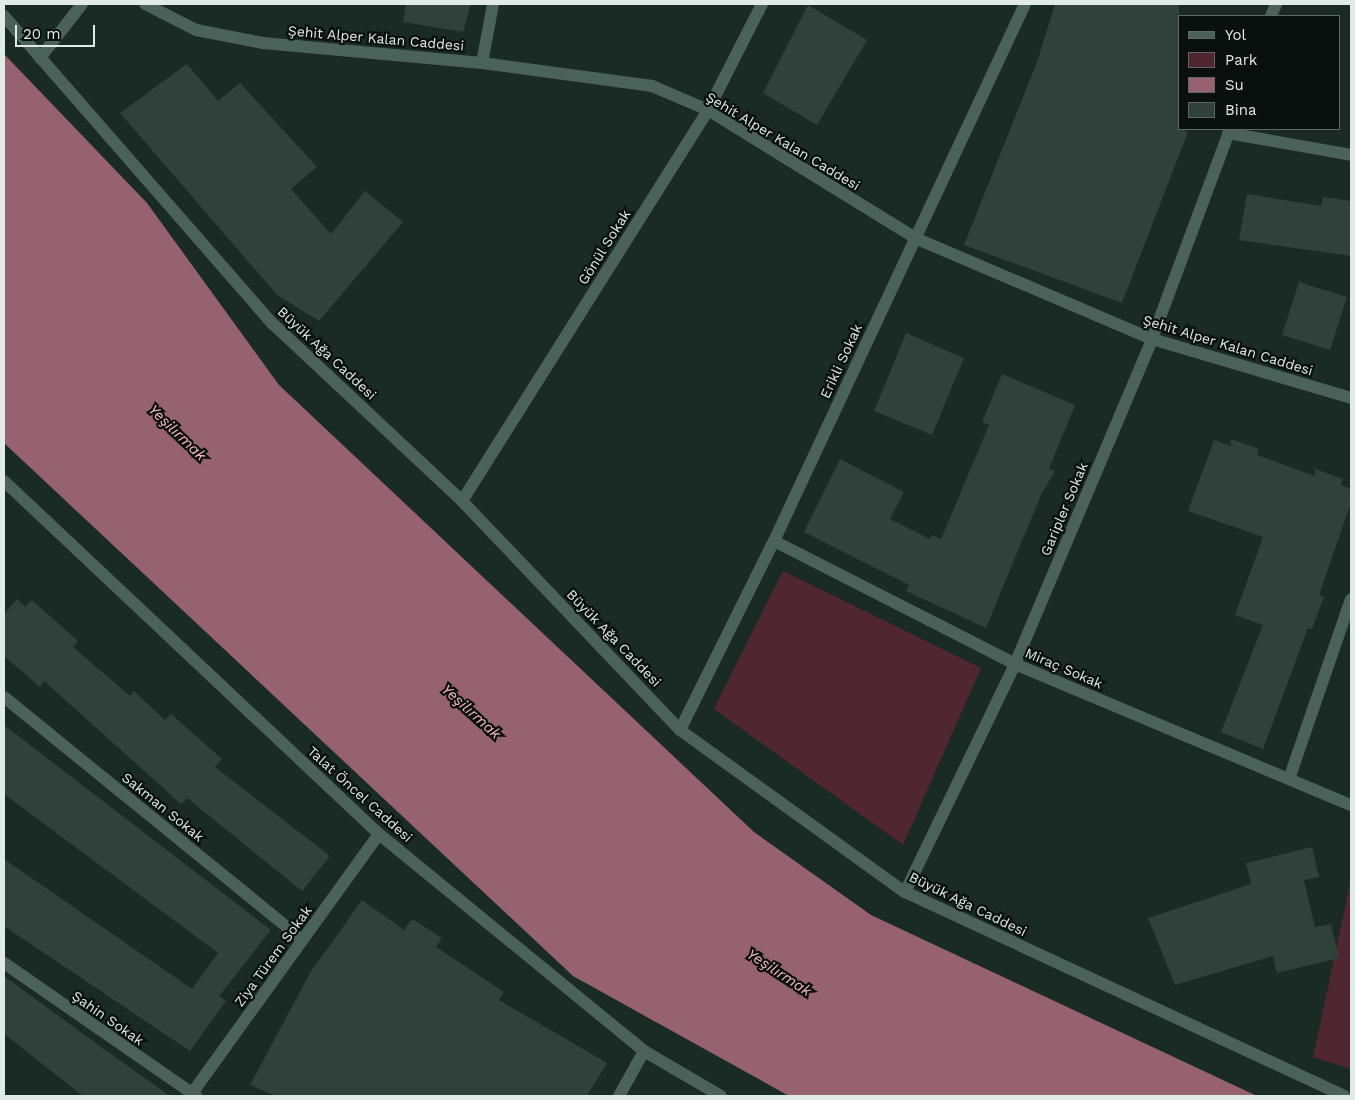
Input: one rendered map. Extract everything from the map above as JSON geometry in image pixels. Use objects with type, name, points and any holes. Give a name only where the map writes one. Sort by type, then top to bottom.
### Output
[{"type":"street","points":[[40,58],[82,4]]},
{"type":"street","name":"Şehit Alper Kalan Caddesi","points":[[145,4],[196,30],[262,43],[482,63],[652,86],[708,110],[915,238],[1152,339],[1351,398]]},
{"type":"street","points":[[482,63],[494,4]]},
{"type":"street","name":"Gönül Sokak","points":[[462,501],[708,110],[762,4]]},
{"type":"street","name":"Erikli Sokak","points":[[680,730],[774,541],[1025,4]]},
{"type":"street","name":"Büyük Ağa Caddesi","points":[[4,16],[272,323],[462,501],[680,730],[905,892],[1344,1096]]},
{"type":"street","points":[[1229,131],[1351,155]]},
{"type":"street","name":"Garipler Sokak","points":[[905,892],[1015,664],[1152,339],[1229,131]]},
{"type":"street","name":"Talat Öncel Caddesi","points":[[4,481],[380,834],[644,1051],[721,1096]]},
{"type":"street","name":"Miraç Sokak","points":[[774,541],[1015,664],[1351,805]]},
{"type":"street","points":[[1289,779],[1351,598]]},
{"type":"street","name":"Sakman Sokak","points":[[4,697],[302,940]]},
{"type":"street","name":"Ziya Türem Sokak","points":[[192,1096],[302,940],[380,834]]},
{"type":"street","name":"Şahin Sokak","points":[[4,963],[192,1096]]},
{"type":"street","points":[[619,1096],[644,1051]]},
{"type":"green space","points":[[783,571],[981,668],[903,845],[714,709]]},
{"type":"green space","points":[[1351,879],[1351,1069],[1313,1057]]},
{"type":"water","name":"Yeşilırmak","points":[[4,54],[147,203],[279,385],[754,832],[871,915],[1257,1096],[789,1096],[573,976],[4,443]]},
{"type":"building","points":[[406,4],[471,4],[463,32],[403,22]]},
{"type":"building","points":[[1055,4],[1179,4],[1178,130],[1188,132],[1122,303],[964,245],[1037,62]]},
{"type":"building","points":[[808,5],[867,40],[817,125],[763,93]]},
{"type":"building","points":[[187,64],[218,101],[240,83],[317,167],[291,189],[331,234],[365,191],[403,222],[319,321],[277,295],[120,113]]},
{"type":"building","points":[[1247,194],[1321,206],[1323,197],[1351,201],[1351,256],[1239,240]]},
{"type":"building","points":[[1299,282],[1347,297],[1330,350],[1282,335]]},
{"type":"building","points":[[906,333],[964,358],[932,435],[874,411]]},
{"type":"building","points":[[1002,374],[1075,405],[1049,469],[1055,471],[1041,495],[986,628],[906,591],[909,585],[804,532],[840,459],[904,492],[890,519],[930,539],[932,535],[941,539],[989,425],[982,422]]},
{"type":"building","points":[[1231,439],[1259,449],[1257,455],[1315,476],[1315,469],[1343,479],[1341,485],[1351,489],[1351,503],[1319,595],[1324,597],[1312,629],[1308,628],[1263,749],[1221,732],[1263,625],[1235,615],[1263,537],[1188,511],[1214,440],[1231,446]]},
{"type":"building","points":[[17,599],[25,607],[32,600],[78,641],[73,647],[130,696],[134,691],[165,720],[171,714],[222,759],[215,767],[330,856],[302,891],[187,798],[181,804],[44,681],[40,687],[4,656],[4,614]]},
{"type":"building","points":[[4,725],[271,930],[219,996],[226,1001],[190,1051],[4,926],[4,859],[192,989],[218,953],[4,794]]},
{"type":"building","points":[[1312,847],[1319,877],[1304,880],[1315,927],[1331,924],[1339,958],[1277,973],[1273,956],[1175,985],[1148,918],[1251,884],[1246,863]]},
{"type":"building","points":[[362,900],[404,930],[412,919],[442,938],[436,947],[504,992],[499,1000],[607,1063],[587,1096],[276,1096],[250,1085],[310,973]]},
{"type":"building","points":[[4,976],[170,1096],[83,1096],[4,1034]]}]
